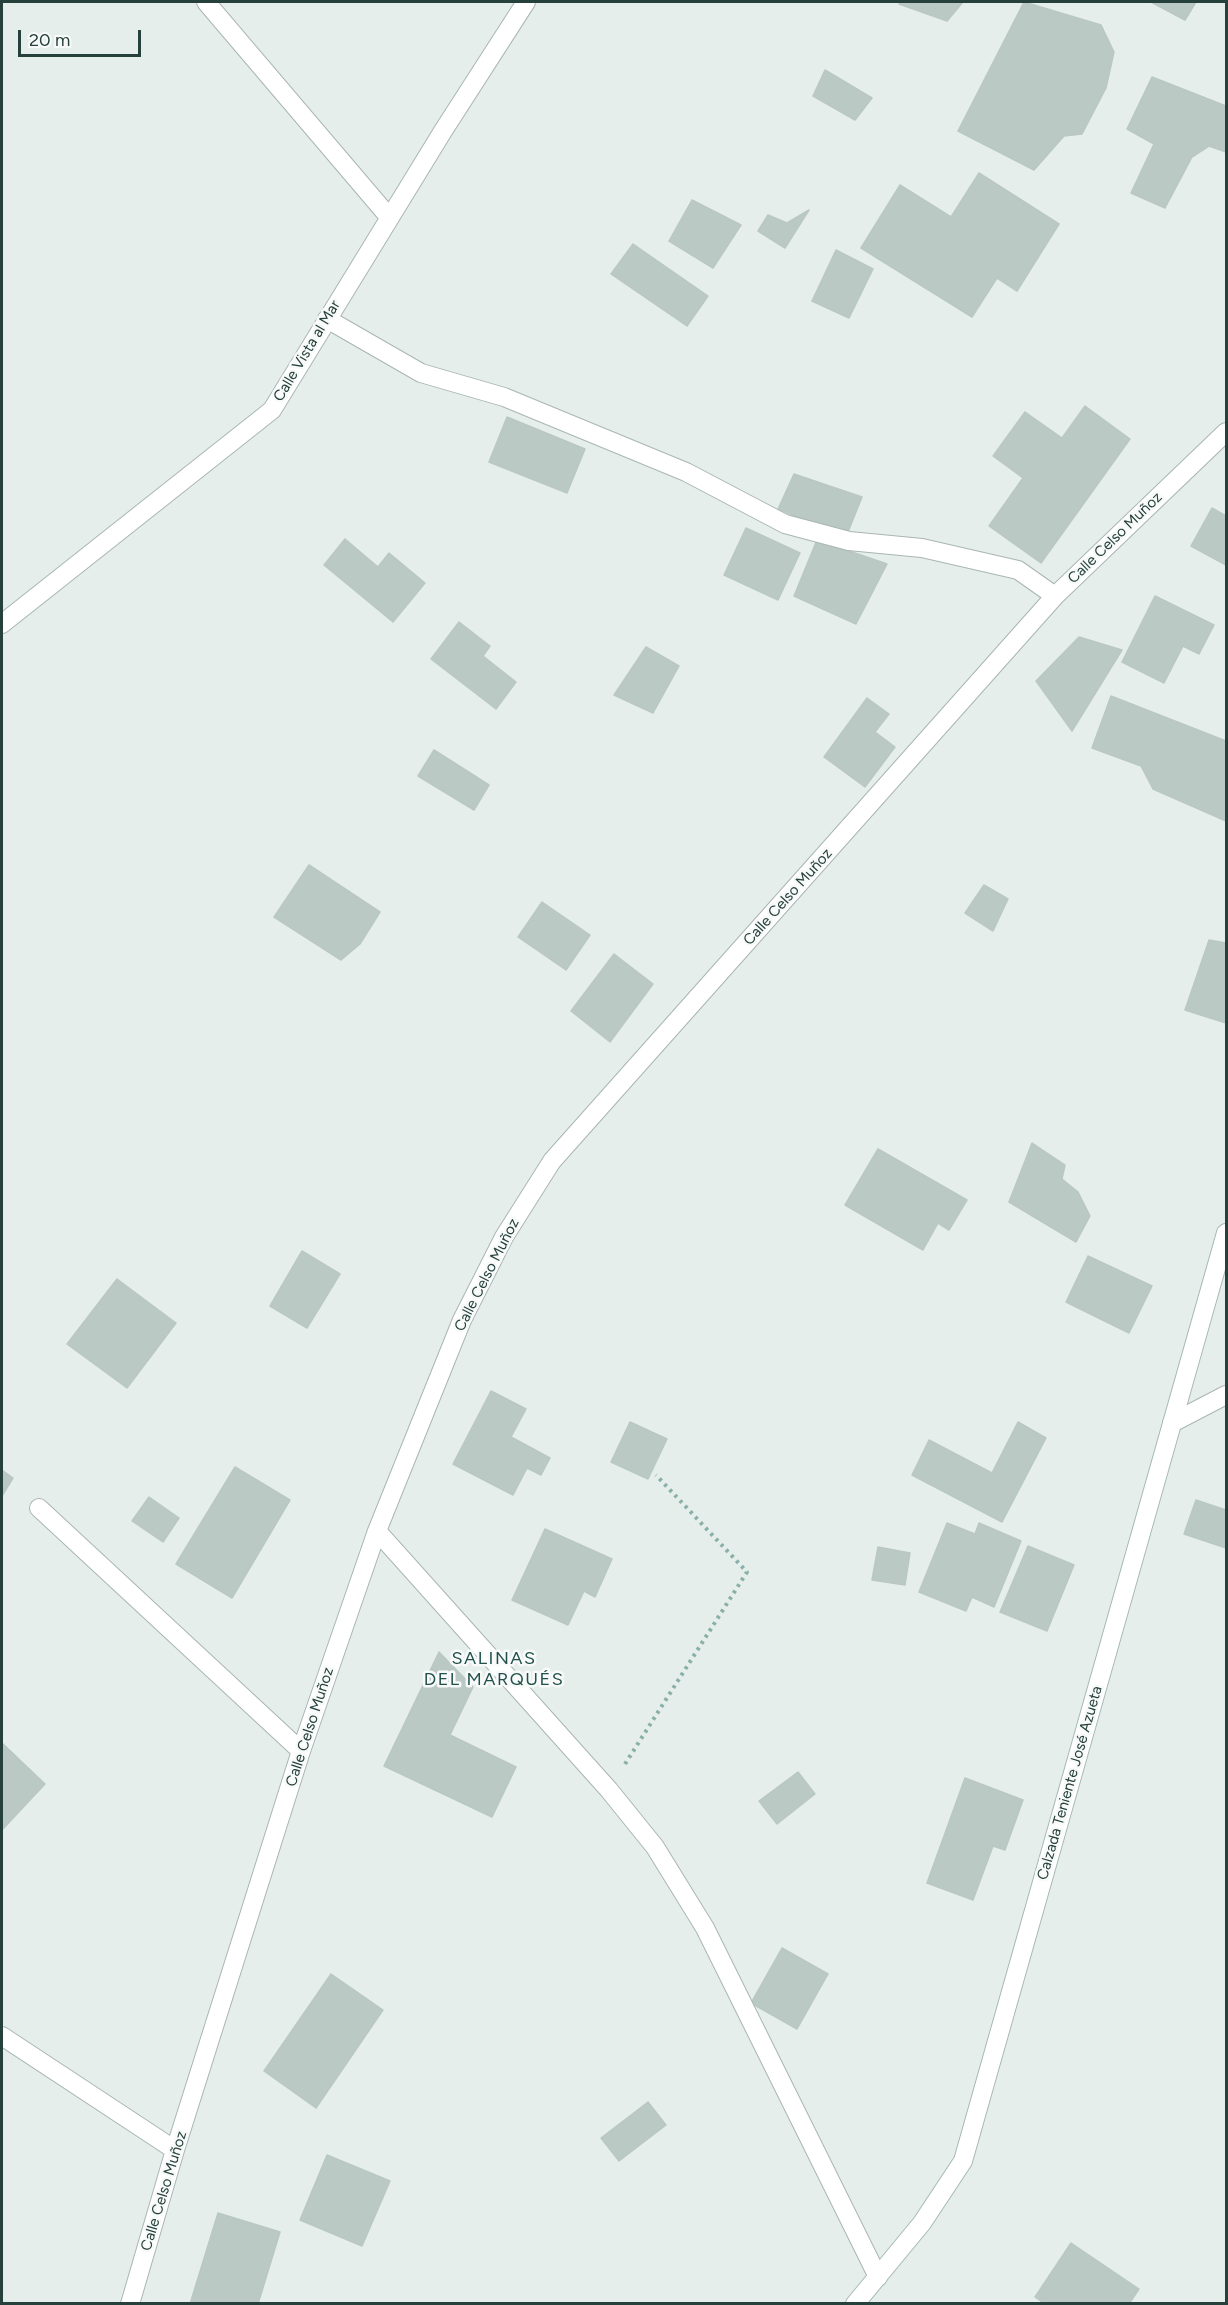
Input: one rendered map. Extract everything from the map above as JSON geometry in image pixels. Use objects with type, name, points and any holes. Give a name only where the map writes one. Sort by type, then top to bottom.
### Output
[{"type":"street","points":[[206,2],[389,217]]},
{"type":"street","name":"Calle Vista al Mar","points":[[2,624],[272,410],[389,217],[526,2]]},
{"type":"street","points":[[327,319],[421,373],[504,397],[686,472],[785,524],[849,540],[922,548],[1018,570],[1055,596]]},
{"type":"street","name":"Calle Celso Muñoz","points":[[130,2304],[175,2150],[301,1752],[377,1531],[462,1320],[504,1237],[552,1161],[1055,596],[1227,432]]},
{"type":"street","name":"Calzada Teniente José Azueta","points":[[855,2304],[922,2223],[963,2161],[1227,1233]]},
{"type":"street","points":[[1172,1423],[1227,1395]]},
{"type":"street","points":[[39,1508],[301,1752]]},
{"type":"street","points":[[377,1531],[609,1790],[655,1847],[705,1928],[878,2277]]},
{"type":"street","points":[[2,2036],[175,2150]]},
{"type":"path","points":[[609,1790],[747,1572],[656,1475]]},
{"type":"building","points":[[901,2],[963,2],[947,21],[899,4]]},
{"type":"building","points":[[1024,2],[1101,25],[1114,52],[1106,88],[1082,134],[1064,136],[1034,170],[958,131]]},
{"type":"building","points":[[1151,2],[1196,2],[1185,20]]},
{"type":"building","points":[[825,70],[872,98],[855,120],[813,96]]},
{"type":"building","points":[[1152,77],[1226,106],[1226,152],[1209,146],[1192,157],[1165,208],[1131,193],[1154,144],[1127,129]]},
{"type":"building","points":[[979,173],[1059,224],[1017,291],[997,278],[972,317],[861,248],[900,185],[951,217]]},
{"type":"building","points":[[692,200],[741,225],[713,268],[669,241]]},
{"type":"building","points":[[809,210],[785,248],[758,231],[768,215],[787,223]]},
{"type":"building","points":[[633,244],[708,296],[687,326],[611,274]]},
{"type":"building","points":[[836,250],[873,269],[849,318],[812,301]]},
{"type":"building","points":[[1085,406],[1130,439],[1041,563],[989,526],[1023,478],[993,456],[1025,412],[1062,438]]},
{"type":"building","points":[[507,417],[585,449],[567,493],[489,462]]},
{"type":"building","points":[[794,474],[862,497],[846,537],[778,509]]},
{"type":"building","points":[[1212,508],[1226,516],[1226,565],[1191,546]]},
{"type":"building","points":[[746,528],[800,553],[778,600],[724,575]]},
{"type":"building","points":[[345,539],[378,567],[389,553],[425,583],[393,622],[324,565]]},
{"type":"building","points":[[817,540],[887,564],[856,624],[794,596]]},
{"type":"building","points":[[1155,596],[1214,625],[1199,654],[1183,646],[1164,683],[1122,662]]},
{"type":"building","points":[[459,622],[490,646],[483,656],[516,682],[496,709],[431,659]]},
{"type":"building","points":[[1079,637],[1122,650],[1072,731],[1036,681]]},
{"type":"building","points":[[646,647],[679,666],[653,713],[614,695]]},
{"type":"building","points":[[1111,696],[1226,741],[1226,821],[1153,789],[1141,766],[1092,748]]},
{"type":"building","points":[[867,698],[889,714],[875,732],[895,747],[865,787],[824,757]]},
{"type":"building","points":[[434,750],[489,785],[474,810],[418,776]]},
{"type":"building","points":[[309,865],[380,912],[360,944],[341,960],[274,917]]},
{"type":"building","points":[[984,885],[1008,899],[993,931],[965,913]]},
{"type":"building","points":[[542,902],[590,935],[566,970],[518,937]]},
{"type":"building","points":[[1209,940],[1226,943],[1226,1023],[1185,1010]]},
{"type":"building","points":[[614,954],[653,984],[610,1042],[571,1011]]},
{"type":"building","points":[[1032,1143],[1065,1165],[1062,1179],[1078,1192],[1090,1216],[1076,1242],[1009,1202]]},
{"type":"building","points":[[878,1149],[967,1200],[949,1230],[938,1223],[923,1250],[845,1205]]},
{"type":"building","points":[[302,1251],[340,1274],[307,1328],[270,1306]]},
{"type":"building","points":[[1088,1256],[1152,1286],[1129,1333],[1066,1302]]},
{"type":"building","points":[[117,1279],[176,1323],[127,1388],[67,1344]]},
{"type":"building","points":[[491,1391],[526,1409],[511,1437],[550,1458],[541,1475],[527,1468],[513,1495],[453,1464]]},
{"type":"building","points":[[630,1422],[667,1439],[648,1479],[611,1462]]},
{"type":"building","points":[[1018,1422],[1046,1438],[1002,1522],[912,1475],[929,1440],[992,1473]]},
{"type":"building","points":[[235,1467],[290,1500],[232,1598],[176,1564]]},
{"type":"building","points":[[2,1470],[13,1478],[2,1496]]},
{"type":"building","points":[[149,1497],[179,1518],[163,1542],[132,1521]]},
{"type":"building","points":[[1196,1500],[1226,1510],[1226,1548],[1184,1534]]},
{"type":"building","points":[[947,1523],[975,1534],[979,1523],[1021,1541],[994,1607],[972,1597],[966,1611],[919,1592]]},
{"type":"building","points":[[545,1529],[612,1559],[595,1597],[584,1591],[568,1625],[512,1600]]},
{"type":"building","points":[[1028,1546],[1074,1565],[1047,1631],[1000,1612]]},
{"type":"building","points":[[878,1547],[910,1553],[905,1585],[872,1580]]},
{"type":"building","points":[[439,1652],[473,1687],[450,1735],[516,1767],[492,1817],[384,1766]]},
{"type":"building","points":[[2,1743],[45,1784],[2,1830]]},
{"type":"building","points":[[798,1772],[815,1794],[777,1824],[759,1801]]},
{"type":"building","points":[[965,1778],[1023,1800],[1005,1850],[993,1846],[973,1900],[927,1883]]},
{"type":"building","points":[[782,1948],[828,1974],[797,2029],[751,2003]]},
{"type":"building","points":[[331,1974],[383,2010],[316,2108],[264,2071]]},
{"type":"building","points":[[648,2102],[666,2125],[619,2161],[601,2138]]},
{"type":"building","points":[[327,2155],[390,2181],[362,2246],[300,2220]]},
{"type":"building","points":[[218,2213],[280,2232],[258,2304],[190,2304]]},
{"type":"building","points":[[1071,2243],[1139,2289],[1129,2304],[1045,2304],[1035,2297]]},
{"type":"district","name":"SALINAS DEL MARQUÉS","points":[[494,1669]]}]
